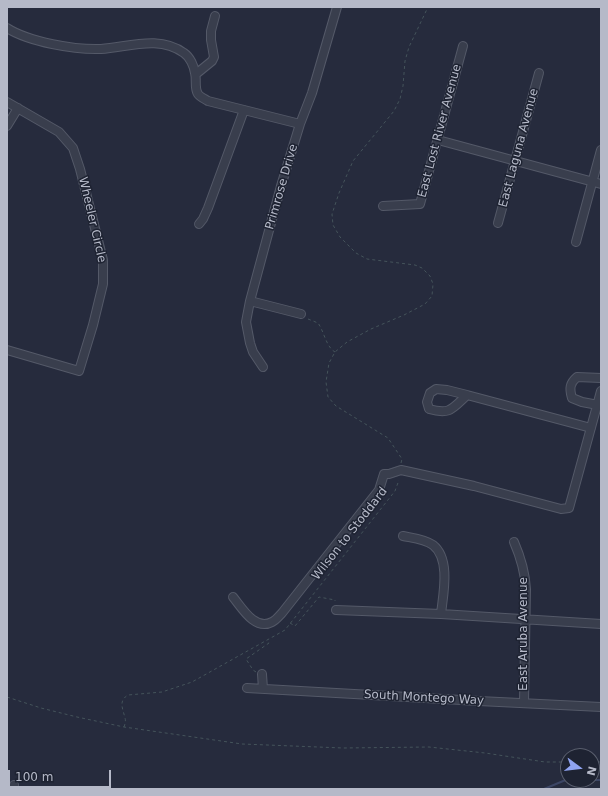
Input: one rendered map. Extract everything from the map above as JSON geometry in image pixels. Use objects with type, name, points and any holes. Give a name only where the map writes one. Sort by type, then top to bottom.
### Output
[{"type":"street","name":"Primrose Drive","points":[[263,366],[253,352],[250,344],[246,322],[250,301],[281,186],[300,124],[312,93],[337,7]]},
{"type":"street","points":[[196,74],[212,61],[214,57],[210,40],[215,16]]},
{"type":"street","points":[[7,28],[13,32],[43,42],[78,48],[101,48],[156,42],[185,53],[190,59],[196,74],[195,84],[198,95],[208,101],[300,124]]},
{"type":"street","name":"East Lost River Avenue","points":[[383,206],[420,204],[463,46]]},
{"type":"street","name":"East Laguna Avenue","points":[[498,223],[539,73]]},
{"type":"street","name":"Wheeler Circle","points":[[7,102],[60,132],[73,148],[104,260],[103,284],[93,325],[79,370],[7,350]]},
{"type":"street","points":[[7,126],[18,108]]},
{"type":"street","points":[[200,224],[208,208],[244,110]]},
{"type":"street","points":[[438,140],[601,184]]},
{"type":"street","points":[[576,242],[601,150]]},
{"type":"street","points":[[250,301],[301,314]]},
{"type":"street","points":[[598,405],[582,402],[572,398],[569,390],[571,381],[577,376],[601,378]]},
{"type":"street","points":[[233,597],[252,619],[260,624],[268,624],[273,622],[282,613],[379,490],[384,474],[401,470],[474,486],[561,509],[569,508],[601,391]]},
{"type":"street","points":[[467,395],[591,428]]},
{"type":"street","points":[[403,536],[425,541],[434,546],[444,561],[441,614]]},
{"type":"street","name":"East Aruba Avenue","points":[[514,542],[521,556],[525,573],[526,589],[524,703]]},
{"type":"street","points":[[336,610],[525,618],[601,624]]},
{"type":"street","points":[[262,674],[263,689]]},
{"type":"street","name":"South Montego Way","points":[[247,688],[601,707]]},
{"type":"path","points":[[301,314],[304,318],[318,323],[328,345],[332,351],[335,352],[348,342],[371,329],[425,304],[432,296],[433,284],[430,276],[422,268],[408,264],[375,261],[356,253],[340,237],[333,225],[332,214],[339,193],[353,161],[394,111],[400,99],[403,86],[405,61],[409,47],[428,7]]},
{"type":"path","name":"Wilson to Stoddard","points":[[124,727],[126,720],[122,708],[122,702],[124,697],[128,695],[162,692],[192,682],[284,630],[395,491],[401,470],[402,459],[388,438],[336,406],[328,396],[326,382],[329,363],[335,352]]},
{"type":"path","points":[[290,623],[295,626],[319,597],[335,600],[336,610]]},
{"type":"path","points":[[262,674],[253,670],[246,659],[269,643],[268,640]]},
{"type":"path","points":[[7,697],[77,718],[124,727],[242,744],[343,748],[429,748],[486,753],[545,762],[560,762]]},
{"type":"waterway","points":[[544,789],[560,782]]}]
